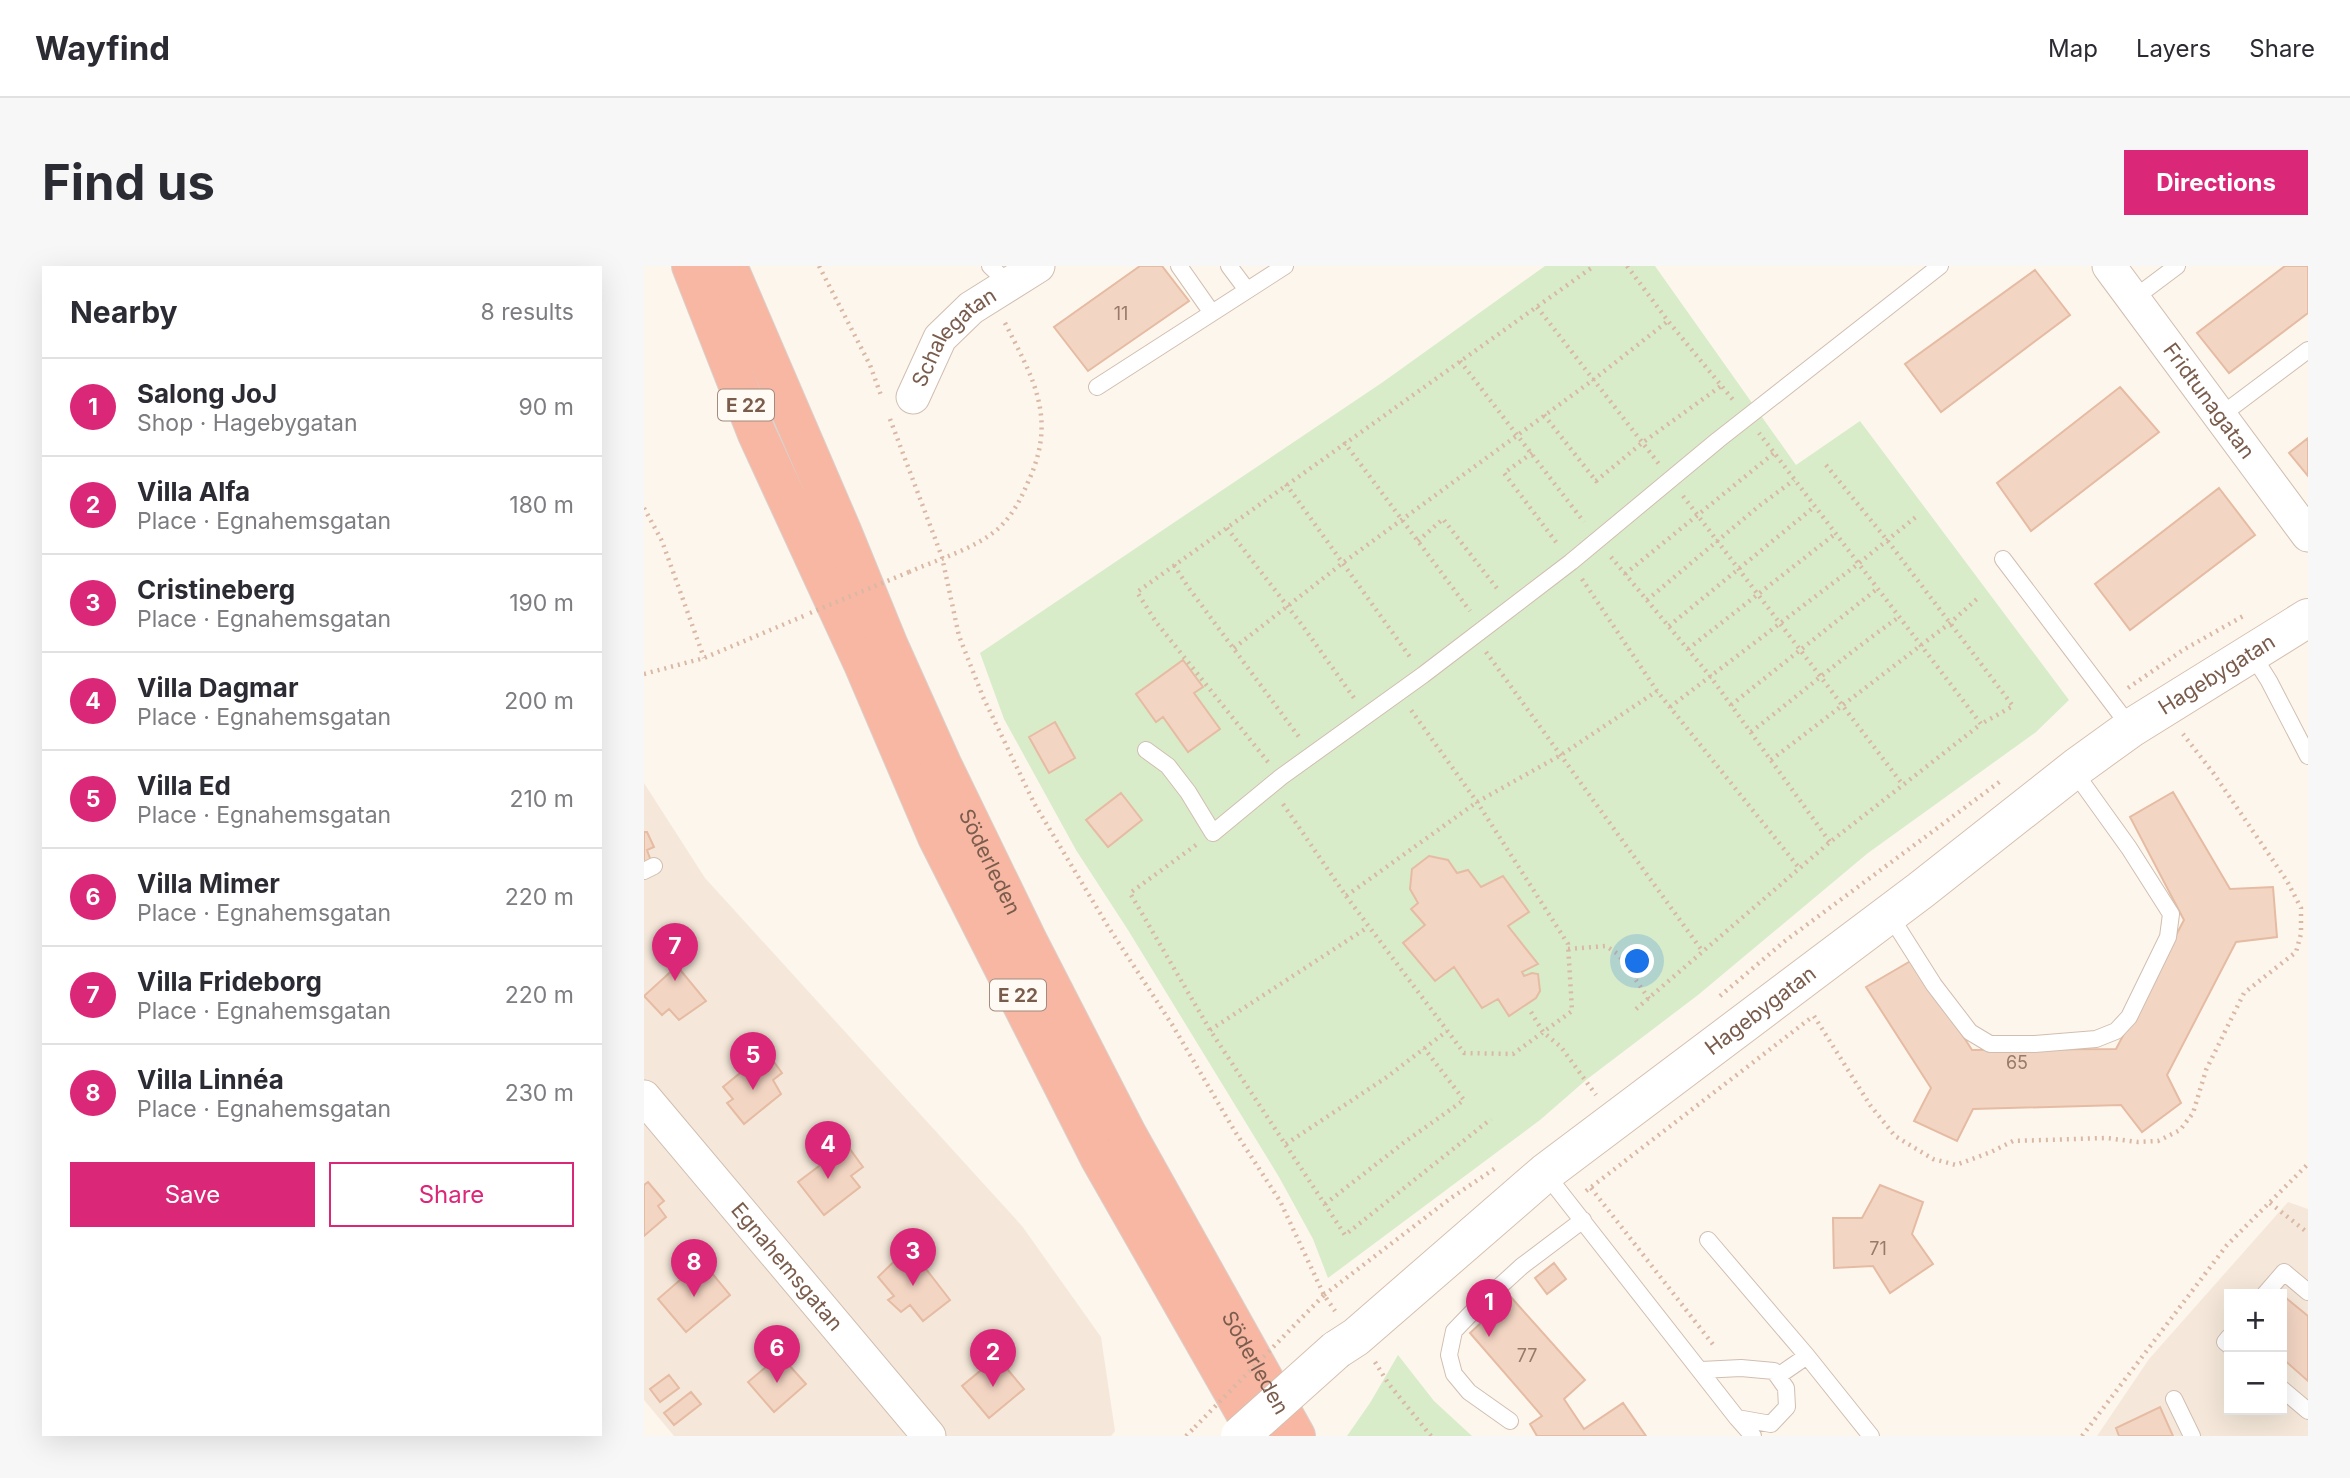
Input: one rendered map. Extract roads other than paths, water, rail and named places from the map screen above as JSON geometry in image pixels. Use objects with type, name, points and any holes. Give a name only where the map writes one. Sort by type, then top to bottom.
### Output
[{"type":"highway","name":"Söderleden","points":[[691,266],[757,434],[863,664],[937,837],[1099,1157],[1258,1436]]},
{"type":"highway","name":"Söderleden","points":[[728,266],[889,646],[942,764],[1028,941],[1126,1132],[1296,1436]]},
{"type":"street","name":"Schalegatan","points":[[913,397],[940,338],[997,282],[1038,266]]},
{"type":"street","name":"Fridtunagatan","points":[[2109,266],[2308,535]]},
{"type":"street","name":"Hagebygatan","points":[[1240,1436],[1336,1350],[1356,1337],[1545,1173],[1889,914],[2073,770],[2131,728],[2251,653],[2306,625]]},
{"type":"street","name":"Egnahemsgatan","points":[[644,1097],[929,1436]]},
{"type":"lane","points":[[1179,266],[1212,313]]},
{"type":"lane","points":[[1229,266],[1247,290]]},
{"type":"lane","points":[[1097,387],[1285,266]]},
{"type":"lane","points":[[1146,750],[1168,766],[1188,792],[1213,833],[1275,782],[1423,675],[1571,562],[1747,417],[1940,266]]},
{"type":"lane","points":[[2133,299],[2177,266]]},
{"type":"lane","points":[[2220,416],[2308,350]]},
{"type":"lane","points":[[2003,559],[2131,728]]},
{"type":"lane","points":[[2251,653],[2269,681],[2308,756]]},
{"type":"lane","points":[[1889,914],[1934,985],[1970,1032],[1990,1044],[2035,1044],[2096,1039],[2116,1031],[2129,1017],[2168,937],[2171,914],[2129,848],[2073,770]]},
{"type":"lane","points":[[1545,1173],[1753,1436]]},
{"type":"lane","points":[[1510,1421],[1469,1392],[1454,1374],[1449,1355],[1454,1331],[1522,1266],[1583,1220]]},
{"type":"lane","points":[[1708,1240],[1871,1436]]},
{"type":"lane","points":[[2269,1289],[2284,1272],[2308,1292]]},
{"type":"lane","points":[[1778,1376],[1807,1356]]},
{"type":"lane","points":[[1701,1370],[1734,1368],[1774,1371],[1787,1388],[1787,1407],[1771,1424],[1737,1418]]},
{"type":"lane","points":[[2287,1393],[2308,1411]]},
{"type":"lane","points":[[2174,1399],[2192,1436]]},
{"type":"place","name":"Villa Frideborg","points":[[675,981]]},
{"type":"place","name":"Villa Ed","points":[[753,1090]]},
{"type":"place","name":"Villa Dagmar","points":[[828,1179]]},
{"type":"place","name":"Cristineberg","points":[[913,1286]]},
{"type":"place","name":"Villa Linnéa","points":[[694,1297]]},
{"type":"place","name":"Salong JoJ","points":[[1489,1337]]},
{"type":"place","name":"Villa Mimer","points":[[777,1383]]},
{"type":"place","name":"Villa Alfa","points":[[993,1387]]}]
